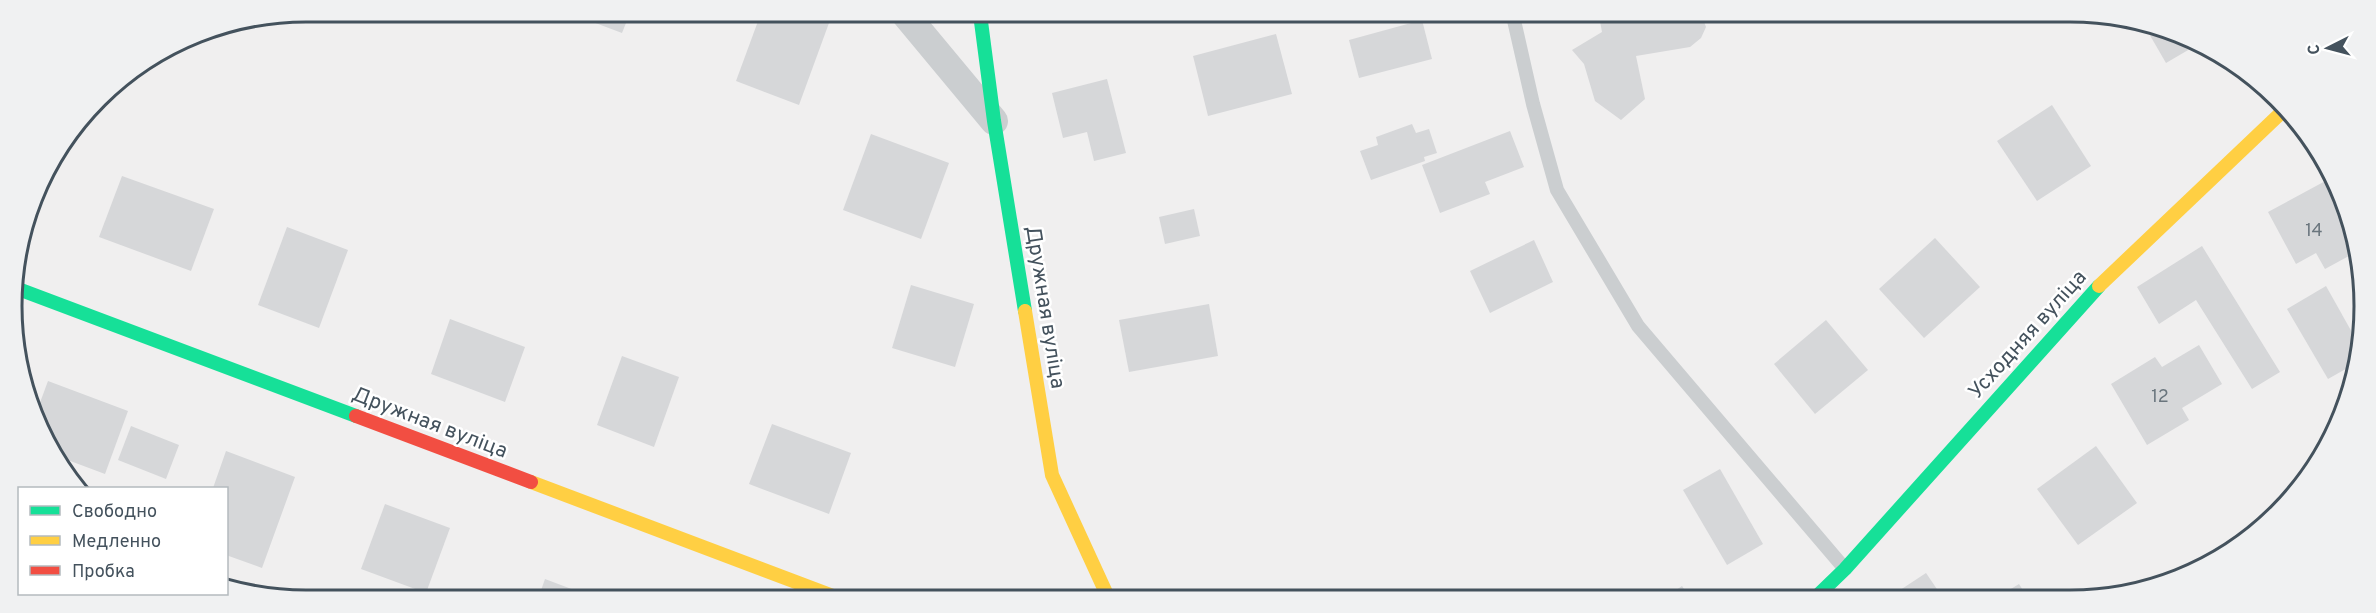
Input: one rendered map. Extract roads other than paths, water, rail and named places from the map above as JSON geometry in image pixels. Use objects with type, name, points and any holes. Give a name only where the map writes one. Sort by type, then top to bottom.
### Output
[{"type":"street","points":[[912,22],[994,121]]},
{"type":"street","name":"Дружная вуліца","points":[[981,22],[994,121],[1052,475],[1105,590]]},
{"type":"street","name":"Усходняя вуліца","points":[[1823,590],[1845,569],[2111,272],[2279,115]]},
{"type":"street","name":"Дружная вуліца","points":[[23,291],[817,590]]},
{"type":"lane","points":[[1514,22],[1533,104],[1557,190],[1632,316],[1845,569]]}]
